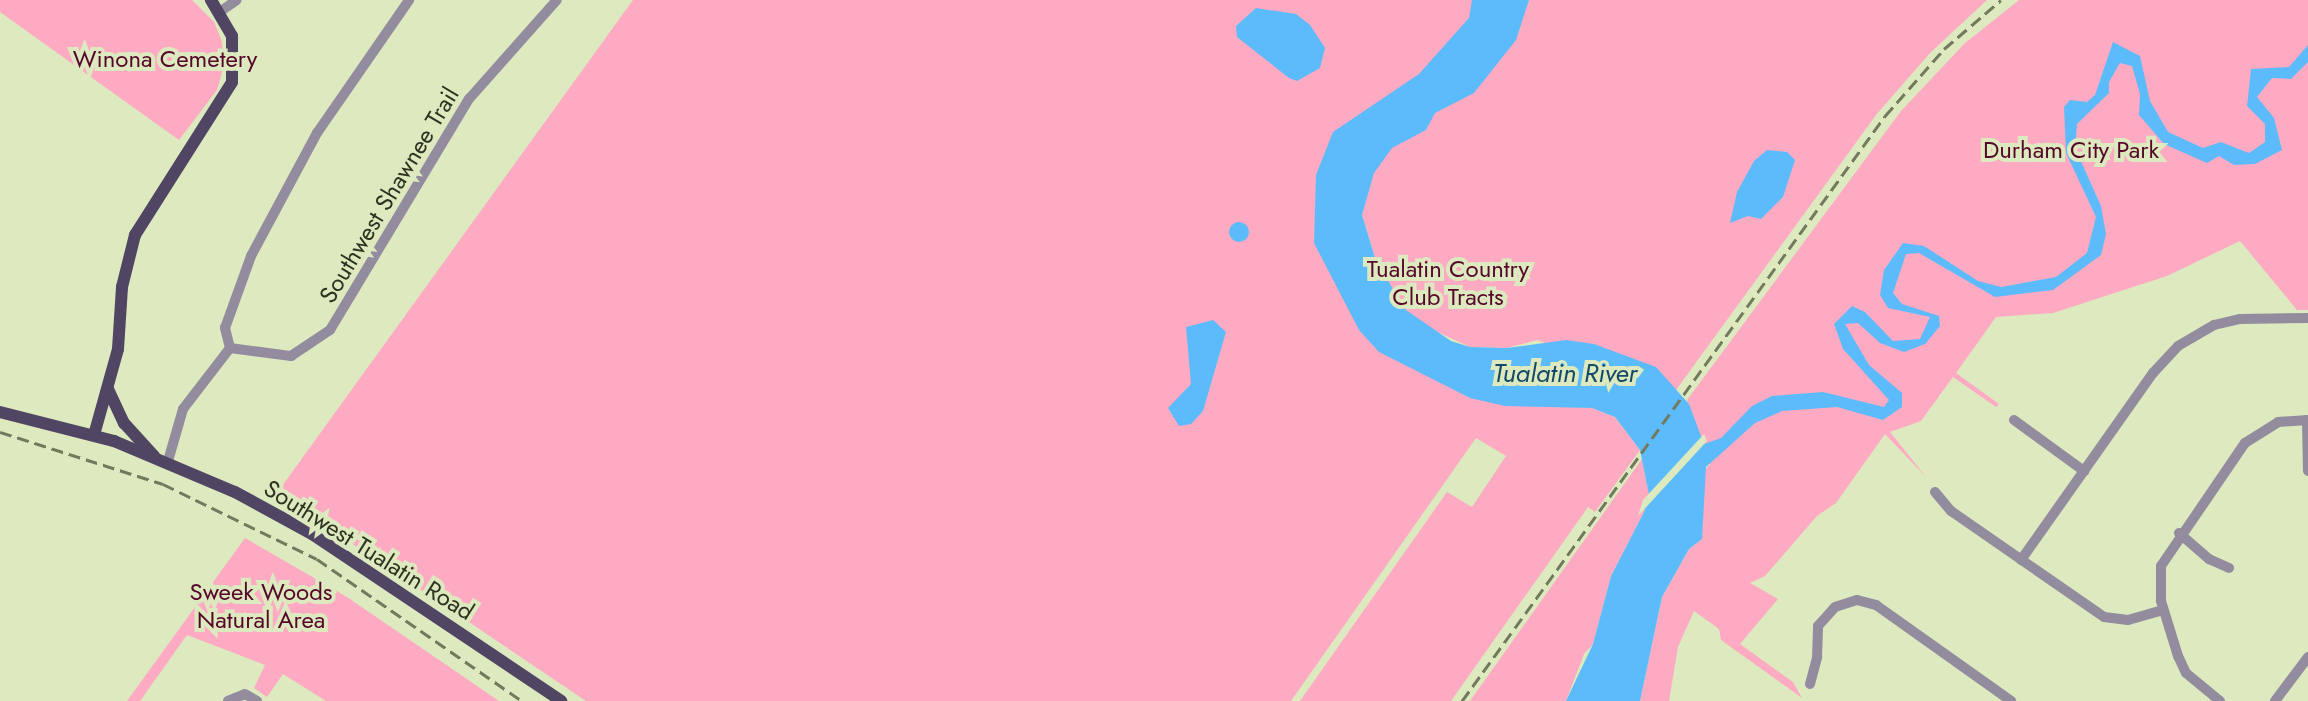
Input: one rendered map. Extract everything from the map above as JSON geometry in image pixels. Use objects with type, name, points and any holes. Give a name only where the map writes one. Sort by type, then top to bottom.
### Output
[{"type":"main road","points":[[94,435],[120,336],[125,271],[135,235],[232,82],[235,50],[221,11],[211,0]]},
{"type":"main road","points":[[108,389],[124,423],[154,456]]},
{"type":"main road","name":"Southwest Tualatin Road","points":[[0,412],[94,435],[168,461],[312,534],[561,701]]},
{"type":"street","points":[[221,11],[237,0]]},
{"type":"street","points":[[168,461],[183,409],[230,348],[225,328],[251,256],[317,133],[409,0]]},
{"type":"street","name":"Southwest Shawnee Trail","points":[[230,348],[291,356],[330,330],[469,99],[557,0]]},
{"type":"street","points":[[2021,560],[2153,373],[2193,336],[2240,319],[2308,318]]},
{"type":"street","points":[[2014,420],[2084,471]]},
{"type":"street","points":[[2220,701],[2186,673],[2163,610],[2161,566],[2179,533],[2245,443],[2278,422],[2308,420],[2308,471]]},
{"type":"street","points":[[1935,492],[1951,511],[2104,617],[2128,620],[2163,610]]},
{"type":"street","points":[[2179,533],[2209,559],[2229,568]]},
{"type":"street","points":[[1810,684],[1818,626],[1835,607],[1857,600],[1876,605],[2011,701]]},
{"type":"street","points":[[2275,701],[2308,657]]},
{"type":"street","points":[[233,698],[257,701]]},
{"type":"green space","name":"Winona Cemetery","points":[[0,0],[192,0],[214,22],[222,42],[224,65],[217,90],[179,140],[0,12]]},
{"type":"green space","name":"Tualatin Country Club Tracts","points":[[633,0],[1987,0],[1930,53],[1876,115],[1676,390],[1537,340],[1507,348],[1470,347],[1431,329],[1406,310],[1376,261],[1362,215],[1369,180],[1356,198],[1373,262],[1405,311],[1500,404],[1592,408],[1615,417],[1640,450],[1595,512],[1588,507],[1451,701],[1300,701],[1447,492],[1472,507],[1506,456],[1476,438],[1291,701],[586,701],[277,493]]},
{"type":"green space","name":"Durham City Park","points":[[2019,0],[2308,0],[2308,310],[2297,310],[2240,241],[2167,276],[2053,313],[1996,317],[1956,373],[1999,404],[1996,407],[1953,377],[1921,421],[1890,432],[1926,477],[1885,434],[1836,503],[1817,516],[1765,576],[1750,583],[1778,599],[1740,644],[1793,682],[1802,698],[1721,640],[1719,629],[1694,611],[1678,647],[1669,701],[1640,701],[1662,597],[1689,549],[1702,539],[1704,471],[1710,464],[1687,400],[1901,111],[1964,44]]},
{"type":"green space","points":[[1642,459],[1649,495],[1644,512],[1611,576],[1593,644],[1584,654],[1566,701],[1470,701]]},
{"type":"green space","name":"Sweek Woods Natural Area","points":[[245,538],[347,597],[499,701],[326,701],[283,674],[267,697],[254,688],[265,665],[187,635],[140,701],[127,701]]},
{"type":"water","name":"Tualatin River","points":[[1472,0],[1529,0],[1516,40],[1474,93],[1435,113],[1426,130],[1392,148],[1374,173],[1362,215],[1376,261],[1406,310],[1451,341],[1470,347],[1507,348],[1566,340],[1594,344],[1656,367],[1689,404],[1704,444],[1721,438],[1752,406],[1772,396],[1823,392],[1884,407],[1889,400],[1843,349],[1834,324],[1852,306],[1865,312],[1893,341],[1920,339],[1930,317],[1888,308],[1880,295],[1884,270],[1903,243],[1924,246],[1978,281],[2001,287],[2056,277],[2087,253],[2096,217],[2066,153],[2064,107],[2070,100],[2087,102],[2095,95],[2113,42],[2140,56],[2150,101],[2168,132],[2203,148],[2221,142],[2249,153],[2265,142],[2265,124],[2247,106],[2251,69],[2289,67],[2308,45],[2308,62],[2291,79],[2272,78],[2257,97],[2274,118],[2282,150],[2255,164],[2234,165],[2219,156],[2207,163],[2164,144],[2139,115],[2140,94],[2132,66],[2120,63],[2109,82],[2109,93],[2077,124],[2075,148],[2101,206],[2106,234],[2101,255],[2053,290],[1995,297],[1919,253],[1906,254],[1893,293],[1902,304],[1939,316],[1940,326],[1925,344],[1904,352],[1880,343],[1858,323],[1845,324],[1869,365],[1902,393],[1902,407],[1883,420],[1837,407],[1782,411],[1755,423],[1706,467],[1702,539],[1689,549],[1662,597],[1640,701],[1566,701],[1593,644],[1611,576],[1644,512],[1649,495],[1640,450],[1615,417],[1592,408],[1505,406],[1470,398],[1379,352],[1359,330],[1314,243],[1316,175],[1333,132],[1419,74],[1469,18]]},
{"type":"water","points":[[1256,8],[1296,14],[1310,25],[1325,48],[1320,68],[1297,81],[1237,37],[1236,26]]},
{"type":"water","points":[[1767,150],[1787,152],[1795,160],[1783,197],[1761,219],[1748,216],[1730,223],[1737,192],[1754,161]]},
{"type":"water","points":[[1239,222],[1246,225],[1249,232],[1246,239],[1239,242],[1232,239],[1229,232],[1232,225]]},
{"type":"water","points":[[1213,320],[1226,332],[1203,411],[1191,424],[1179,426],[1168,408],[1191,384],[1186,327]]},
{"type":"pier","points":[[1704,434],[1707,441],[1638,516],[1643,500]]},
{"type":"railway","points":[[1462,701],[1885,116],[1944,49],[2001,0]]},
{"type":"railway","points":[[0,432],[163,484],[317,559],[522,701]]}]
